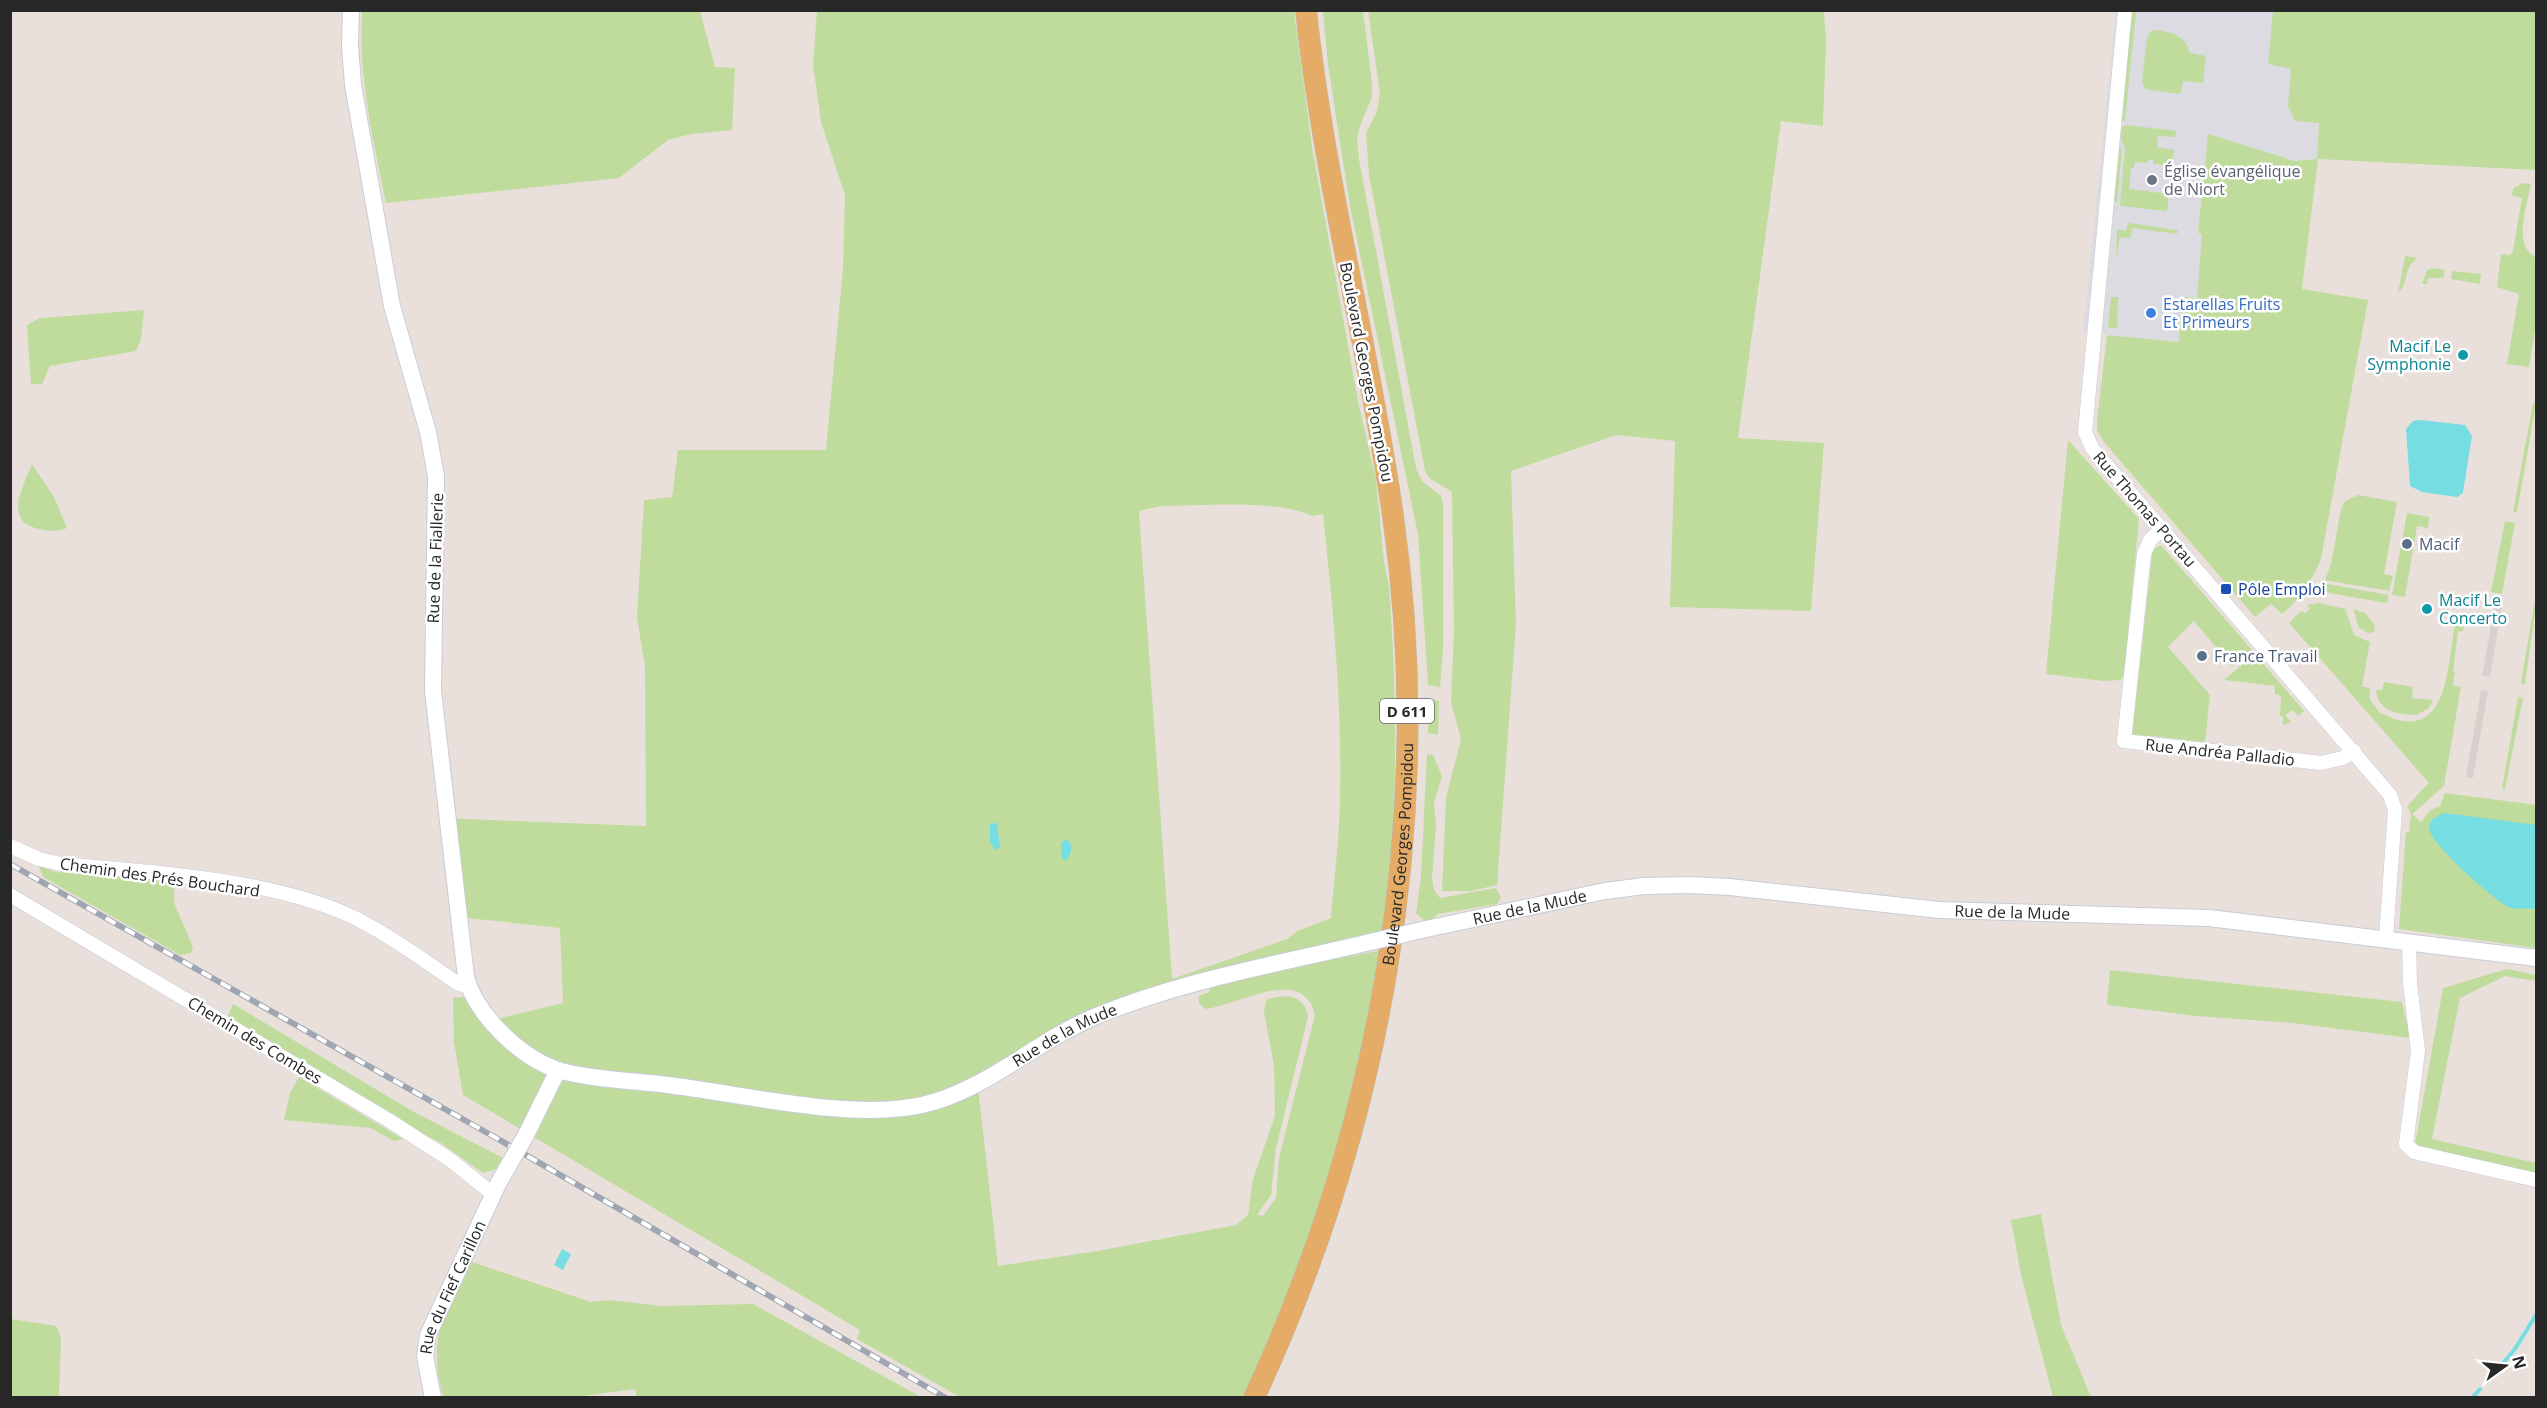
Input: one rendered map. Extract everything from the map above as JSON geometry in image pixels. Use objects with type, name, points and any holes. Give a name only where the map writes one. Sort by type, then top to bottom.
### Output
[{"type":"main road","name":"Boulevard Georges Pompidou","points":[[1254,1398],[1316,1250],[1363,1093],[1391,948],[1402,842],[1407,760],[1405,643],[1394,518],[1330,178],[1306,10]]},
{"type":"main road","name":"Boulevard Georges Pompidou","points":[[1262,1398],[1298,1317],[1323,1251],[1370,1094],[1402,917],[1413,788],[1412,644],[1401,518],[1341,197],[1313,10]]},
{"type":"street","name":"Rue de la Fiallerie","points":[[351,10],[350,45],[354,85],[386,271],[399,335],[429,432],[436,476],[433,691],[469,987],[488,1020],[517,1045],[558,1070]]},
{"type":"street","name":"Rue Thomas Portau","points":[[2124,10],[2084,425],[2092,448],[2390,795],[2395,805],[2386,938]]},
{"type":"street","name":"Rue Andréa Palladio","points":[[2162,529],[2150,540],[2144,554],[2124,741],[2321,763],[2343,758],[2354,751]]},
{"type":"street","name":"Chemin des Prés Bouchard","points":[[10,846],[39,859],[61,864],[205,879],[277,893],[325,906],[379,931],[457,984],[469,987]]},
{"type":"street","name":"Rue de la Mude","points":[[558,1070],[841,1108],[873,1110],[910,1107],[955,1094],[1057,1035],[1132,1002],[1188,983],[1605,891],[1682,885],[1740,888],[1939,910],[2209,918],[2536,958]]},
{"type":"street","name":"Chemin des Combes","points":[[10,895],[390,1121],[496,1188]]},
{"type":"street","points":[[2409,942],[2410,983],[2418,1051],[2406,1144],[2414,1152],[2536,1180]]},
{"type":"street","name":"Rue du Fief Carillon","points":[[433,1398],[425,1356],[428,1335],[496,1188],[526,1135],[558,1070]]},
{"type":"shaded area","points":[[2116,11],[2322,11],[2317,159],[2295,161],[2208,135],[2198,233],[2202,234],[2193,343],[2083,333]]},
{"type":"shaded area","points":[[2496,598],[2503,600],[2490,677],[2482,676]]},
{"type":"shaded area","points":[[2481,690],[2488,691],[2473,778],[2466,777]]},
{"type":"green space","points":[[362,11],[700,11],[715,67],[735,68],[732,130],[691,134],[668,140],[619,178],[386,203],[364,84]]},
{"type":"green space","points":[[817,11],[1294,11],[1312,147],[1358,401],[1376,480],[1384,562],[1389,587],[1394,673],[1395,758],[1393,844],[1387,929],[1344,939],[1344,944],[1169,984],[1158,999],[1083,1027],[978,1088],[998,1266],[1097,1251],[1236,1225],[1248,1215],[1253,1179],[1275,1116],[1274,1066],[1264,1012],[1266,1000],[1280,996],[1293,997],[1303,1004],[1308,1017],[1276,1148],[1271,1195],[1257,1215],[1263,1216],[1276,1198],[1279,1158],[1315,1015],[1309,1000],[1298,992],[1269,991],[1206,1009],[1199,1004],[1199,996],[1209,992],[1211,984],[1343,953],[1345,957],[1384,950],[1363,1062],[1341,1148],[1298,1274],[1246,1397],[960,1397],[857,1339],[860,1330],[463,1095],[454,1042],[453,998],[464,997],[484,1022],[563,1003],[560,928],[467,918],[456,838],[443,840],[439,818],[646,826],[645,667],[637,617],[644,500],[672,497],[678,450],[826,450],[843,268],[845,195],[821,122],[813,65]],"holes":[[[1260,505],[1280,507],[1312,516],[1323,514],[1338,690],[1340,760],[1338,841],[1331,918],[1297,931],[1287,939],[1172,979],[1139,511],[1161,506]]]},
{"type":"green space","points":[[1323,11],[1363,11],[1372,97],[1357,140],[1359,159],[1416,468],[1422,481],[1441,496],[1443,503],[1443,650],[1440,687],[1428,685],[1418,534],[1350,206],[1328,65]]},
{"type":"green space","points":[[1368,11],[1824,11],[1826,42],[1823,126],[1781,121],[1738,438],[1824,443],[1811,611],[1670,607],[1675,441],[1616,435],[1511,471],[1516,624],[1497,885],[1471,891],[1442,891],[1446,798],[1461,739],[1451,702],[1454,631],[1452,492],[1429,478],[1425,471],[1369,175],[1366,133],[1377,111],[1380,93]]},
{"type":"green space","points":[[2130,11],[2136,11],[2125,120],[2118,124]]},
{"type":"green space","points":[[2273,11],[2536,11],[2536,170],[2318,159],[2302,289],[2368,300],[2321,559],[2305,589],[2282,614],[2271,604],[2255,617],[2104,442],[2097,430],[2097,421],[2107,335],[2179,342],[2183,297],[2197,298],[2202,234],[2198,233],[2208,134],[2295,161],[2317,159],[2319,123],[2295,121],[2288,106],[2291,69],[2268,64]]},
{"type":"green space","points":[[2155,30],[2181,38],[2190,53],[2206,56],[2203,83],[2183,81],[2181,92],[2178,94],[2145,89],[2142,82],[2147,38],[2151,31]]},
{"type":"green space","points":[[2127,125],[2176,131],[2175,137],[2158,136],[2157,147],[2174,150],[2172,166],[2153,164],[2153,160],[2148,160],[2147,163],[2135,162],[2134,168],[2131,168],[2129,189],[2169,194],[2167,211],[2120,206],[2125,148],[2121,139],[2122,127]]},
{"type":"green space","points":[[2117,142],[2122,149],[2117,203],[2111,198]]},
{"type":"green space","points":[[2523,183],[2531,184],[2524,214],[2523,235],[2529,252],[2536,257],[2536,324],[2529,367],[2507,364],[2519,294],[2497,287],[2501,254],[2510,255],[2513,251],[2522,198],[2511,195],[2514,188]]},
{"type":"green space","points":[[2128,223],[2178,231],[2177,234],[2132,228],[2130,238],[2120,237],[2116,259],[2117,229],[2126,231]]},
{"type":"green space","points":[[2405,256],[2418,258],[2410,266],[2404,285],[2398,293]]},
{"type":"green space","points":[[2434,268],[2445,270],[2443,278],[2428,278],[2427,284],[2422,284],[2427,270]]},
{"type":"green space","points":[[2452,271],[2481,274],[2480,284],[2451,279]]},
{"type":"green space","points":[[2111,297],[2118,297],[2117,328],[2108,328]]},
{"type":"green space","points":[[144,310],[141,339],[136,351],[50,366],[42,384],[31,384],[27,325],[40,318]]},
{"type":"green space","points":[[2533,403],[2536,404],[2517,512],[2513,512]]},
{"type":"green space","points":[[2068,440],[2139,519],[2124,675],[2121,680],[2103,681],[2046,674]]},
{"type":"green space","points":[[32,464],[54,497],[67,528],[57,531],[43,530],[28,525],[21,519],[18,503]]},
{"type":"green space","points":[[2358,495],[2397,502],[2384,574],[2393,576],[2389,591],[2325,580],[2331,564],[2341,509],[2345,501]]},
{"type":"green space","points":[[2407,513],[2429,517],[2428,528],[2417,526],[2405,597],[2392,595]]},
{"type":"green space","points":[[2505,521],[2515,523],[2502,594],[2491,592]]},
{"type":"green space","points":[[2161,545],[2252,650],[2232,666],[2194,621],[2168,647],[2210,695],[2205,742],[2132,734],[2152,556],[2154,549]]},
{"type":"green space","points":[[2322,583],[2389,595],[2387,603],[2329,593],[2325,591]]},
{"type":"green space","points":[[2319,603],[2345,609],[2354,635],[2370,642],[2362,686],[2370,688],[2370,699],[2379,712],[2402,721],[2419,720],[2431,712],[2440,699],[2446,681],[2455,623],[2464,625],[2463,631],[2458,631],[2453,686],[2461,687],[2444,786],[2412,814],[2421,822],[2429,811],[2440,806],[2445,793],[2536,805],[2536,948],[2399,929],[2406,832],[2409,832],[2411,814],[2407,806],[2429,783],[2289,623],[2301,611],[2306,613],[2310,608],[2307,605]]},
{"type":"green space","points":[[2534,605],[2536,605],[2525,684],[2521,683]]},
{"type":"green space","points":[[2353,609],[2365,613],[2375,625],[2374,632],[2368,633],[2359,628]]},
{"type":"green space","points":[[2255,654],[2304,711],[2298,716],[2293,710],[2285,715],[2291,722],[2283,725],[2283,717],[2280,716],[2281,696],[2275,694],[2275,686],[2224,680]]},
{"type":"green space","points":[[2384,682],[2413,687],[2412,698],[2433,700],[2429,708],[2417,715],[2396,713],[2380,703],[2377,697],[2376,690],[2382,690]]},
{"type":"green space","points":[[2518,697],[2523,698],[2505,789],[2502,788]]},
{"type":"green space","points":[[1429,699],[1439,701],[1438,735],[1428,733]]},
{"type":"green space","points":[[1427,754],[1433,755],[1442,776],[1434,803],[1436,826],[1432,878],[1434,890],[1440,898],[1496,888],[1501,898],[1497,904],[1438,914],[1430,921],[1425,921],[1416,913],[1421,877]]},
{"type":"green space","points":[[39,866],[56,872],[169,880],[174,886],[174,903],[193,947],[191,953],[180,955],[43,877]]},
{"type":"green space","points":[[2507,969],[2536,975],[2536,981],[2505,976],[2460,998],[2432,1139],[2536,1163],[2536,1176],[2415,1145],[2443,988]]},
{"type":"green space","points":[[2110,970],[2402,1002],[2410,1038],[2292,1023],[2196,1016],[2107,1005]]},
{"type":"green space","points":[[233,1004],[414,1112],[503,1158],[496,1169],[483,1173],[441,1143],[406,1126],[227,1018]]},
{"type":"green space","points":[[299,1077],[403,1139],[394,1141],[371,1128],[284,1120],[290,1093]]},
{"type":"green space","points":[[2041,1214],[2061,1325],[2091,1397],[2053,1397],[2021,1275],[2011,1220]]},
{"type":"green space","points":[[472,1262],[591,1302],[610,1300],[662,1306],[753,1304],[921,1397],[637,1398],[635,1389],[569,1398],[444,1398],[437,1359],[441,1327]]},
{"type":"green space","points":[[11,1319],[56,1326],[61,1338],[59,1397],[11,1397]]},
{"type":"water","points":[[2413,421],[2465,425],[2472,436],[2463,493],[2457,497],[2422,492],[2410,486],[2406,429]]},
{"type":"water","points":[[2445,813],[2536,825],[2536,909],[2509,907],[2477,883],[2451,858],[2432,836],[2429,828],[2432,820]]},
{"type":"water","points":[[997,823],[1000,847],[995,850],[990,842],[990,824]]},
{"type":"water","points":[[1066,839],[1071,844],[1071,852],[1066,861],[1062,858],[1061,843]]},
{"type":"water","points":[[562,1249],[571,1254],[563,1270],[554,1265]]},
{"type":"waterway","points":[[2487,1382],[2515,1349],[2536,1315]]},
{"type":"waterway","points":[[2472,1398],[2480,1389]]},
{"type":"railway","points":[[10,864],[498,1139],[946,1398]]},
{"type":"place","name":"Église évangélique de Niort","points":[[2152,180]]},
{"type":"place","name":"Estarellas Fruits Et Primeurs","points":[[2151,313]]},
{"type":"place","name":"Macif Le Symphonie","points":[[2463,355]]},
{"type":"place","name":"Macif","points":[[2407,544]]},
{"type":"place","name":"Pôle Emploi","points":[[2226,589]]},
{"type":"place","name":"Macif Le Concerto","points":[[2427,609]]},
{"type":"place","name":"France Travail","points":[[2202,656]]}]
